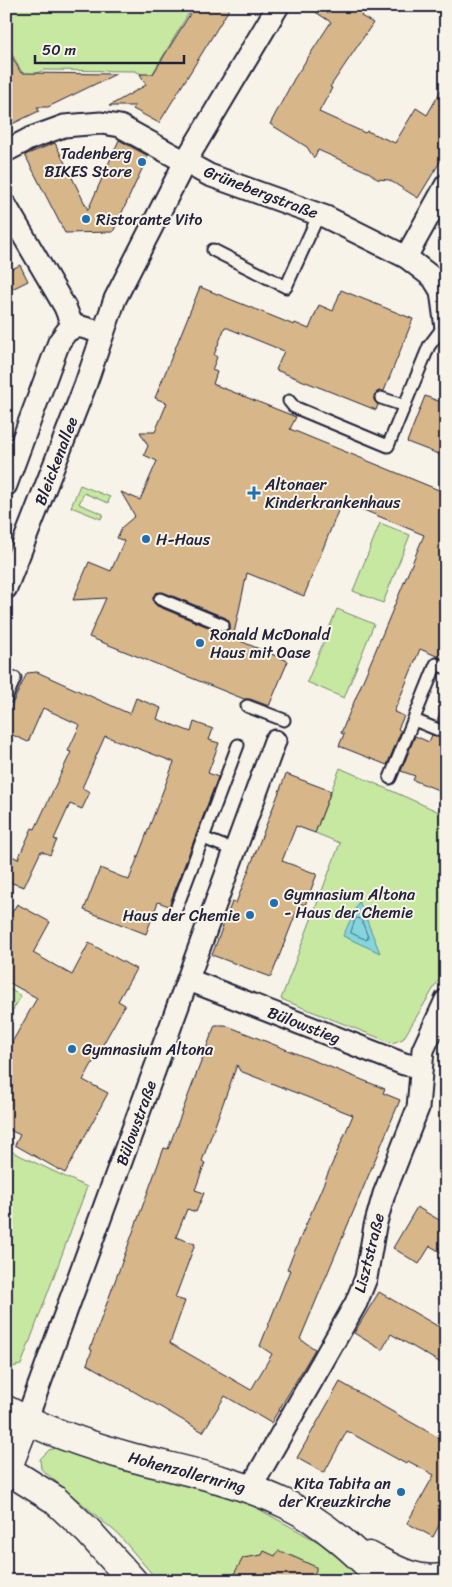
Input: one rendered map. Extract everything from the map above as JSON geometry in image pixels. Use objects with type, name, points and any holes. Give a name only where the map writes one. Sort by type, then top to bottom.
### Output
[{"type":"main road","points":[[16,1416],[6,1470],[54,1499],[91,1534],[132,1581]]},
{"type":"main road","name":"Hohenzollernring","points":[[16,1416],[70,1438],[131,1457],[250,1489],[294,1509],[350,1546],[384,1581]]},
{"type":"main road","points":[[350,1546],[409,1576],[427,1580],[446,1577]]},
{"type":"street","name":"Bleickenallee","points":[[6,588],[50,480],[116,299],[185,162],[278,6]]},
{"type":"street","name":"Grünebergstraße","points":[[6,151],[31,138],[64,126],[101,123],[120,126],[209,175],[319,214],[406,256],[433,278],[441,291],[445,309],[445,327]]},
{"type":"street","points":[[406,256],[446,185]]},
{"type":"street","points":[[6,206],[11,227],[65,307],[73,327]]},
{"type":"street","points":[[6,485],[62,335],[73,327],[85,326],[103,333]]},
{"type":"street","name":"Bülowstraße","points":[[16,1416],[189,980],[276,741]]},
{"type":"street","name":"Bülowstieg","points":[[189,980],[404,1064],[420,1067]]},
{"type":"street","name":"Lisztstraße","points":[[250,1489],[356,1303],[366,1278],[375,1226],[384,1194],[418,1108],[420,1067],[427,1037],[446,1000]]},
{"type":"lane","points":[[213,250],[286,287],[319,214]]},
{"type":"lane","points":[[289,401],[294,407],[388,446],[429,346],[445,327]]},
{"type":"lane","points":[[381,398],[405,406]]},
{"type":"lane","points":[[160,599],[222,625]]},
{"type":"lane","points":[[390,778],[436,664],[446,668]]},
{"type":"lane","points":[[6,698],[15,678]]},
{"type":"lane","points":[[248,706],[284,720]]},
{"type":"lane","points":[[414,720],[446,733]]},
{"type":"lane","points":[[176,909],[238,745]]},
{"type":"lane","points":[[203,838],[236,851]]},
{"type":"green space","points":[[6,6],[193,6],[150,78],[135,71],[44,70],[25,78],[6,43]]},
{"type":"green space","points":[[80,485],[110,497],[108,503],[84,493],[79,504],[103,514],[101,519],[71,507]]},
{"type":"green space","points":[[380,523],[410,535],[383,603],[353,591]]},
{"type":"green space","points":[[337,609],[374,624],[344,698],[307,682]]},
{"type":"green space","points":[[340,768],[446,815],[446,968],[403,1039],[392,1043],[281,999],[340,843],[315,833]]},
{"type":"green space","points":[[6,987],[21,996],[6,1022]]},
{"type":"green space","points":[[6,1149],[87,1187],[21,1365],[12,1367],[6,1364]]},
{"type":"green space","points":[[60,1447],[175,1483],[235,1496],[331,1549],[364,1581],[158,1581],[118,1534],[41,1469],[40,1459],[49,1450]]},
{"type":"water","points":[[359,901],[380,953],[343,936]]},
{"type":"building","points":[[195,6],[231,6],[159,123],[133,109],[135,106],[109,106],[146,85],[140,74],[153,74]]},
{"type":"building","points":[[306,6],[367,6],[361,16],[373,23],[330,87],[332,88],[319,112],[365,133],[367,131],[395,143],[416,108],[427,115],[446,82],[446,152],[418,198],[389,180],[377,179],[370,173],[318,150],[314,158],[307,147],[270,124],[294,79],[331,22]]},
{"type":"building","points":[[6,46],[21,73],[116,74],[48,107],[37,107],[39,111],[6,127]]},
{"type":"building","points":[[119,140],[148,156],[113,232],[65,233],[25,155],[55,143],[88,210]]},
{"type":"building","points":[[20,265],[28,281],[6,292],[6,272]]},
{"type":"building","points":[[200,287],[294,325],[295,323],[309,329],[319,305],[333,311],[341,290],[413,319],[384,391],[379,391],[374,395],[374,400],[378,405],[376,410],[276,370],[284,351],[225,327],[214,355],[217,357],[212,370],[217,372],[213,384],[296,417],[290,429],[446,493],[446,660],[420,649],[394,712],[404,716],[398,729],[401,731],[387,765],[339,746],[344,734],[341,733],[424,535],[342,501],[304,596],[247,573],[233,638],[288,661],[269,706],[250,699],[244,699],[89,637],[106,598],[73,600],[89,562],[111,571],[124,541],[117,538],[122,527],[135,516],[121,492],[140,500],[157,461],[144,455],[148,446],[140,432],[155,432],[167,403],[155,398]],"holes":[[[163,592],[226,618],[230,628],[220,632],[157,606],[154,603],[153,597],[156,593]]]},
{"type":"building","points":[[425,396],[446,404],[446,457],[407,442]]},
{"type":"building","points":[[37,672],[130,714],[136,698],[161,708],[157,719],[191,732],[194,722],[213,729],[209,740],[219,743],[208,773],[218,777],[169,906],[158,902],[146,934],[84,910],[100,868],[129,880],[174,762],[105,736],[82,788],[90,792],[82,809],[70,804],[54,839],[57,840],[50,855],[41,851],[24,887],[6,881],[6,853],[18,859],[32,828],[35,829],[71,752],[68,751],[80,725],[43,708],[28,742],[6,732],[6,717],[27,673]]},
{"type":"building","points":[[446,703],[446,725],[437,721]]},
{"type":"building","points":[[432,735],[446,740],[446,793],[413,780],[415,776],[401,771],[415,736],[429,742]]},
{"type":"building","name":"Gymnasium Altona - Haus der Chemie","points":[[286,774],[331,791],[315,833],[296,826],[282,861],[317,874],[305,905],[300,903],[271,977],[212,955],[232,902],[236,903]]},
{"type":"building","name":"Gymnasium Altona","points":[[17,904],[50,922],[33,953],[72,975],[89,943],[136,969],[118,1001],[125,1005],[83,1080],[108,1093],[65,1173],[15,1145],[20,1135],[6,1128],[6,1053],[37,998],[6,981],[6,923]]},
{"type":"building","points":[[215,1025],[225,1025],[385,1089],[383,1093],[400,1100],[300,1339],[315,1349],[271,1423],[225,1396],[203,1432],[87,1364],[92,1350],[90,1349],[164,1148],[168,1149]],"holes":[[[237,1065],[240,1071],[353,1115],[287,1269],[290,1270],[260,1346],[272,1354],[251,1390],[170,1343],[185,1301],[175,1298],[195,1244],[176,1237],[187,1209],[196,1212],[204,1193],[195,1190],[205,1163],[202,1161]]]},
{"type":"building","points":[[417,1207],[446,1224],[446,1255],[430,1246],[419,1264],[393,1248]]},
{"type":"building","points":[[379,1292],[446,1331],[446,1366],[391,1334],[382,1350],[354,1333]]},
{"type":"building","points":[[340,1382],[446,1442],[446,1512],[433,1537],[407,1523],[434,1475],[408,1461],[406,1464],[347,1431],[324,1473],[297,1458]]},
{"type":"building","points":[[264,1551],[275,1556],[278,1551],[283,1552],[316,1567],[311,1581],[230,1581],[243,1558],[262,1555]]},
{"type":"place","name":"Tadenberg BIKES Store","points":[[142,162]]},
{"type":"place","name":"Ristorante Vito","points":[[86,219]]},
{"type":"place","name":"Altonaer Kinderkrankenhaus","points":[[254,493]]},
{"type":"place","name":"H-Haus","points":[[146,539]]},
{"type":"place","name":"Ronald McDonald Haus mit Oase","points":[[200,643]]},
{"type":"place","name":"Gymnasium Altona - Haus der Chemie","points":[[274,903]]},
{"type":"place","name":"Haus der Chemie","points":[[250,915]]},
{"type":"place","name":"Gymnasium Altona","points":[[72,1049]]},
{"type":"place","name":"Kita Tabita an der Kreuzkirche","points":[[401,1492]]}]
